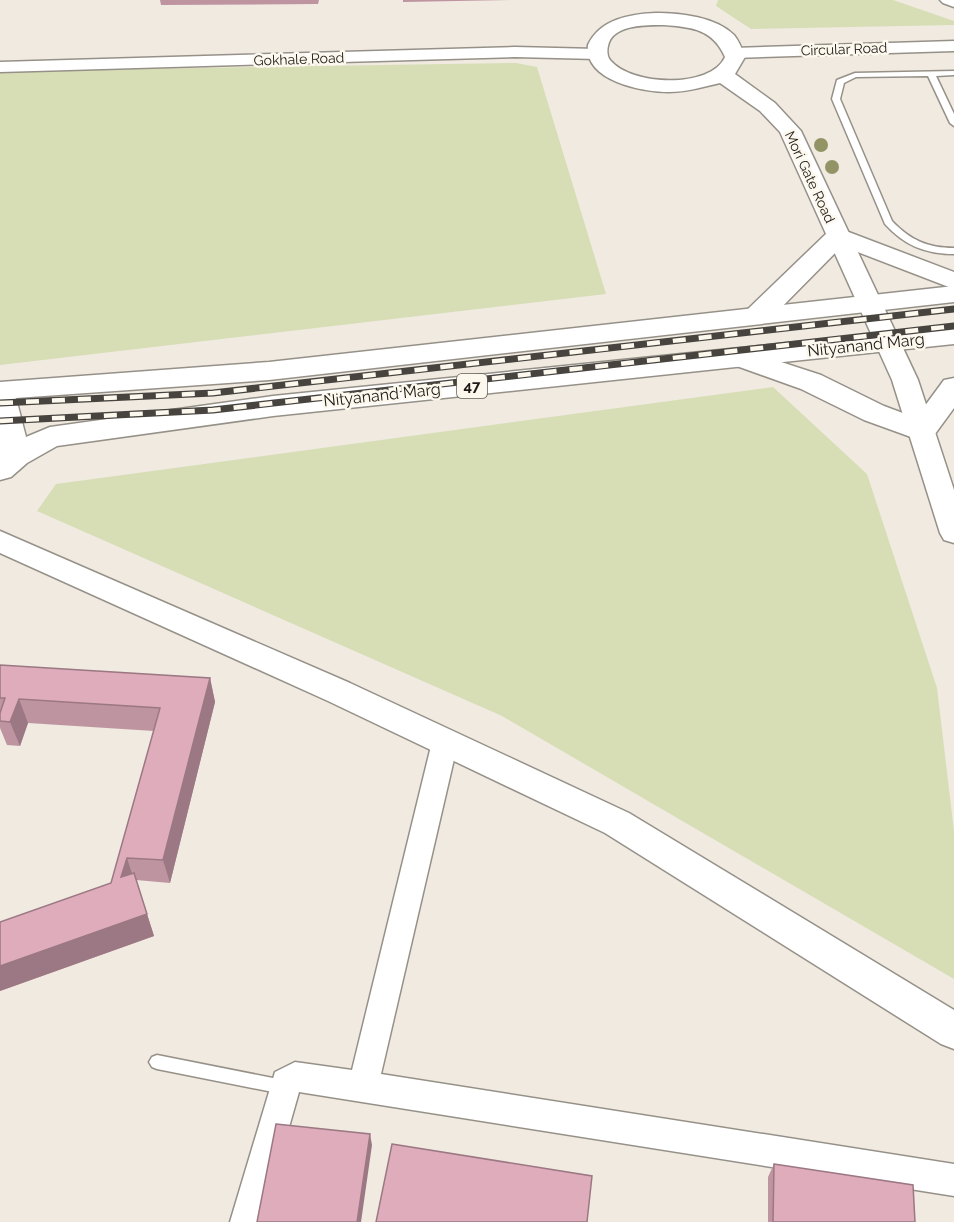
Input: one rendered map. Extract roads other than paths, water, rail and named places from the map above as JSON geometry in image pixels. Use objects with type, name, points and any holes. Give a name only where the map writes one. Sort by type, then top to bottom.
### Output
[{"type":"main road","points":[[758,315],[838,236],[954,281]]},
{"type":"main road","name":"47","points":[[0,391],[269,371],[954,294]]},
{"type":"main road","name":"Nityanand Marg","points":[[8,463],[50,437],[273,406],[954,335]]},
{"type":"main road","points":[[741,358],[811,382],[874,413],[922,431],[954,387]]},
{"type":"main road","points":[[269,371],[273,406]]},
{"type":"main road","points":[[0,391],[8,463]]},
{"type":"street","points":[[948,0],[954,2]]},
{"type":"street","points":[[681,13],[716,32],[729,42],[734,53],[732,65],[722,75],[689,86],[649,85],[614,73],[606,67],[597,54],[599,41],[618,26],[681,13]]},
{"type":"street","name":"Circular Road","points":[[734,53],[954,46]]},
{"type":"street","name":"Gokhale Road","points":[[0,67],[515,52],[597,54]]},
{"type":"street","name":"Mori Gate Road","points":[[722,75],[751,93],[779,117],[790,131],[905,380],[954,533]]},
{"type":"street","points":[[0,541],[339,692],[617,823],[954,1031]]},
{"type":"street","points":[[363,1086],[445,742]]},
{"type":"street","points":[[246,1222],[284,1087],[290,1079],[295,1077],[954,1180]]},
{"type":"lane","points":[[954,73],[855,75],[845,78],[837,88],[836,99],[888,222],[910,243],[932,250],[954,251]]},
{"type":"lane","points":[[931,74],[954,123]]},
{"type":"lane","points":[[157,1062],[284,1087]]},
{"type":"railway","points":[[0,403],[213,393],[954,309]]},
{"type":"railway","points":[[0,421],[213,410],[954,326]]}]
